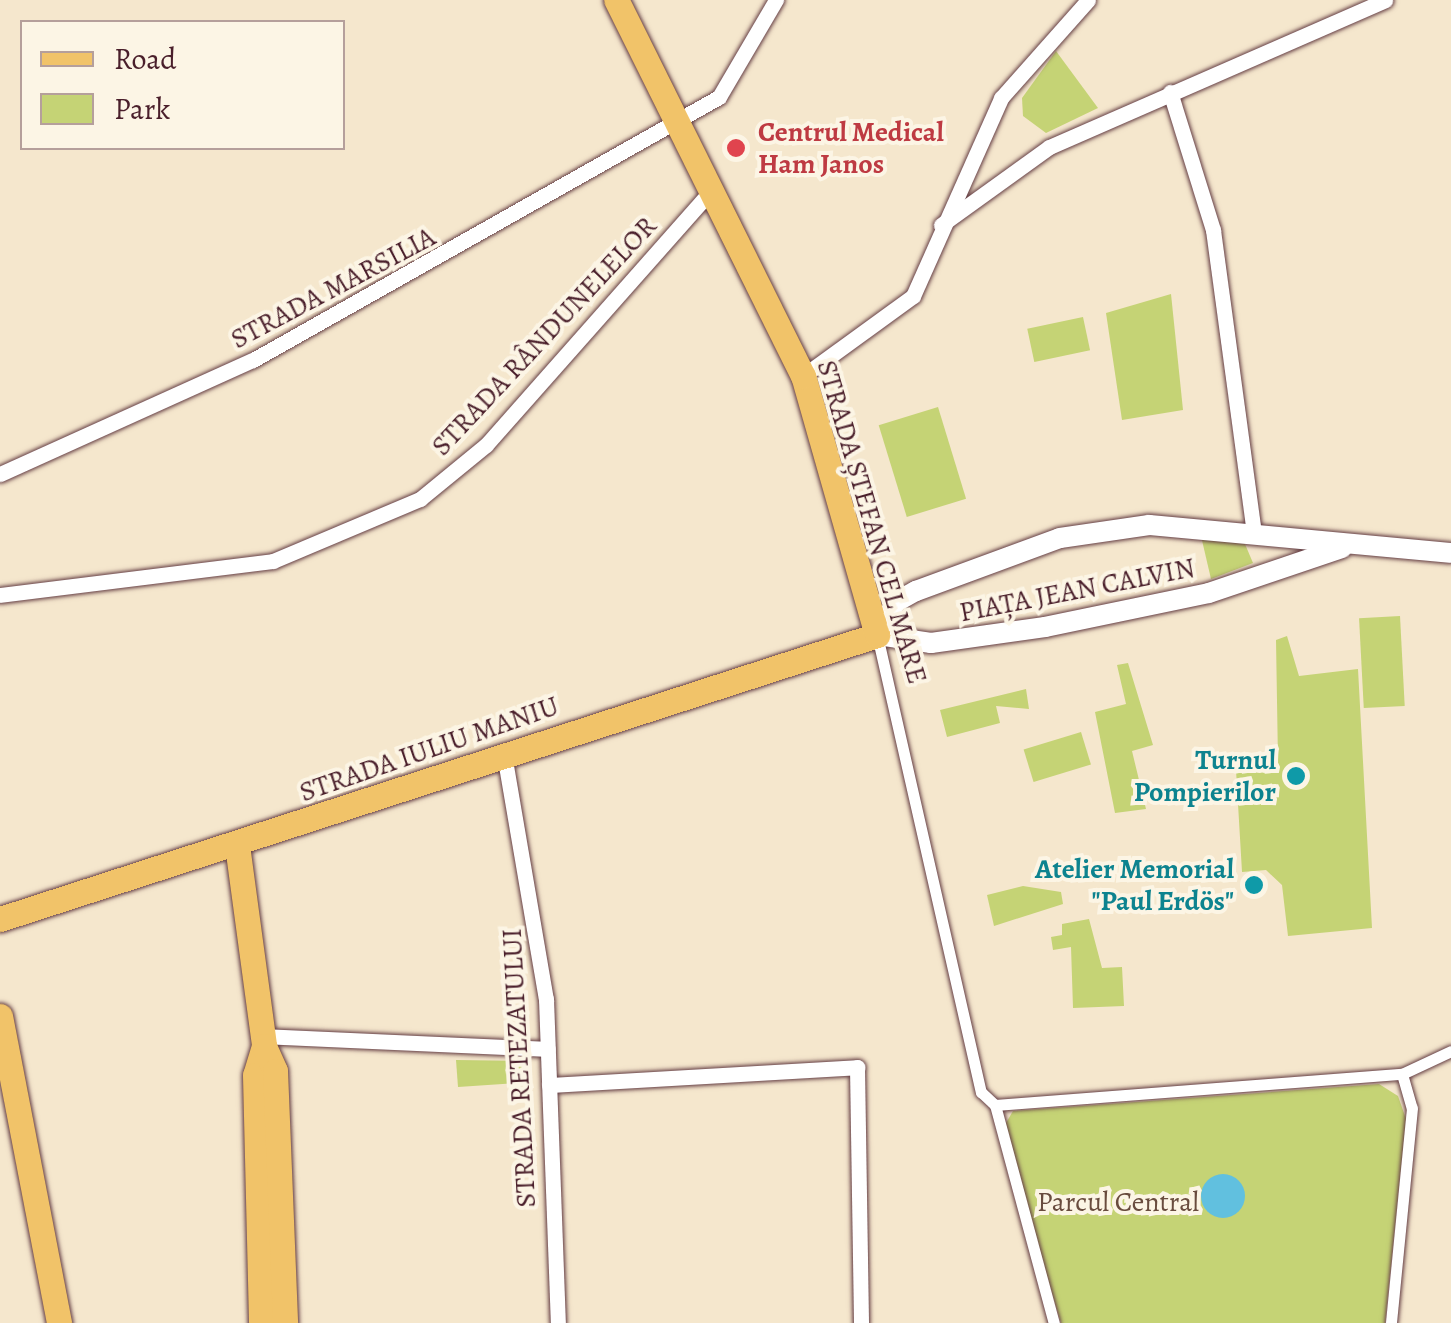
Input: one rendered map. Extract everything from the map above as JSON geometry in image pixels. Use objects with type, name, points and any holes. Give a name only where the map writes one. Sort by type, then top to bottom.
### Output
[{"type":"main road","name":"STRADA ȘTEFAN CEL MARE","points":[[616,0],[803,376],[877,635]]},
{"type":"main road","name":"STRADA IULIU MANIU","points":[[0,918],[237,845],[504,754],[877,635]]},
{"type":"main road","points":[[237,845],[263,1041],[275,1072],[285,1323]]},
{"type":"main road","points":[[0,1016],[59,1323]]},
{"type":"main road","points":[[262,1323],[255,1075],[263,1041]]},
{"type":"street","name":"STRADA MARSILIA","points":[[0,474],[254,360],[677,120],[730,87],[776,0]]},
{"type":"street","points":[[803,376],[902,308],[1001,98],[1088,0]]},
{"type":"street","points":[[940,225],[1003,174],[1170,92],[1385,0]]},
{"type":"street","points":[[1170,92],[1213,230],[1254,534],[1270,556],[1270,575]]},
{"type":"street","points":[[973,154],[1003,174]]},
{"type":"street","name":"STRADA RÂNDUNELELOR","points":[[0,595],[273,561],[420,499],[486,445],[712,191]]},
{"type":"street","name":"PIAȚA JEAN CALVIN","points":[[1342,548],[1270,575],[952,642],[877,635],[900,598],[1060,538],[1149,525],[1254,534],[1342,548],[1451,553]]},
{"type":"street","name":"STRADA ȘTEFAN CEL MARE","points":[[877,635],[981,1092],[995,1105]]},
{"type":"street","name":"STRADA RETEZATULUI","points":[[504,754],[533,888],[548,1049],[558,1323]]},
{"type":"street","points":[[263,1041],[548,1049]]},
{"type":"street","points":[[1054,1323],[995,1105],[1402,1074],[1451,1051]]},
{"type":"street","points":[[549,1085],[857,1066],[862,1323]]},
{"type":"street","points":[[1391,1323],[1412,1108],[1402,1074]]},
{"type":"green space","points":[[1056,51],[1098,108],[1046,133],[1023,116],[1022,98]]},
{"type":"green space","points":[[1171,294],[1183,410],[1122,420],[1106,313]]},
{"type":"green space","points":[[1083,317],[1090,350],[1034,362],[1027,329]]},
{"type":"green space","points":[[938,407],[966,499],[907,517],[879,425]]},
{"type":"green space","points":[[1201,536],[1245,544],[1253,563],[1211,579]]},
{"type":"green space","points":[[1400,616],[1405,706],[1364,708],[1359,618]]},
{"type":"green space","points":[[1287,636],[1299,676],[1358,669],[1372,928],[1288,936],[1282,885],[1266,870],[1242,872],[1236,770],[1278,762],[1276,640]]},
{"type":"green space","points":[[1128,663],[1153,745],[1132,751],[1146,809],[1115,813],[1095,712],[1126,704],[1117,665]]},
{"type":"green space","points":[[1026,689],[1029,709],[996,706],[1000,723],[947,737],[940,710]]},
{"type":"green space","points":[[1081,732],[1091,765],[1034,782],[1024,750]]},
{"type":"green space","points":[[1023,886],[1061,892],[1063,904],[994,926],[987,895]]},
{"type":"green space","points":[[1089,919],[1102,968],[1122,967],[1124,1006],[1073,1008],[1071,947],[1053,950],[1051,937],[1062,935],[1062,924]]},
{"type":"green space","points":[[456,1060],[530,1061],[532,1082],[458,1087]]},
{"type":"green space","name":"Parcul Central","points":[[1379,1084],[1398,1096],[1406,1119],[1385,1323],[1061,1323],[1003,1128],[1013,1111]]},
{"type":"water","points":[[1223,1174],[1238,1181],[1245,1196],[1238,1211],[1223,1218],[1208,1211],[1201,1196],[1208,1181]]},
{"type":"place","name":"Centrul Medical Ham Janos","points":[[736,148]]},
{"type":"place","name":"Turnul Pompierilor","points":[[1296,776]]},
{"type":"place","name":"Atelier Memorial \"Paul Erdös\"","points":[[1254,885]]}]
